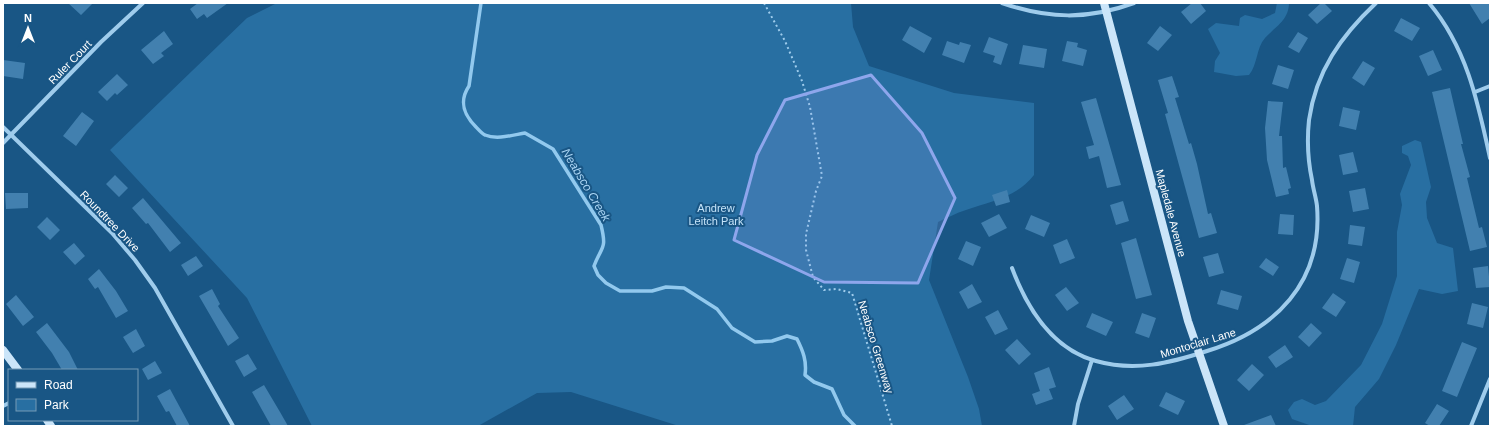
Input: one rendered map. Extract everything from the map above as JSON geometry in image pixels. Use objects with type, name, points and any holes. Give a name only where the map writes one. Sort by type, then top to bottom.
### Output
[{"type":"street","name":"Ruler Court","points":[[3,143],[101,42],[143,3]]},
{"type":"street","points":[[1002,3],[1033,13],[1052,16],[1083,15],[1105,7],[1134,3]]},
{"type":"street","name":"Montoclair Lane","points":[[1012,268],[1022,293],[1041,323],[1067,348],[1092,360],[1127,367],[1171,363],[1239,340],[1266,324],[1283,308],[1303,280],[1314,247],[1317,207],[1308,143],[1309,121],[1313,99],[1327,61],[1340,42],[1376,3]]},
{"type":"street","points":[[1429,3],[1440,15],[1465,62],[1475,92],[1490,158]]},
{"type":"street","name":"Mapledale Avenue","points":[[1105,7],[1198,354],[1224,426]]},
{"type":"street","points":[[1475,92],[1490,86]]},
{"type":"street","name":"Roundtree Drive","points":[[3,127],[112,233],[135,260],[155,288],[233,426]]},
{"type":"street","points":[[3,350],[17,369]]},
{"type":"street","points":[[1074,426],[1078,404],[1092,360]]},
{"type":"street","points":[[1471,426],[1484,398],[1490,379]]},
{"type":"street","points":[[1484,398],[1490,400]]},
{"type":"path","name":"Neabsco Greenway","points":[[764,3],[784,41],[802,81],[810,107],[818,149],[822,176],[816,191],[806,234],[806,250],[813,277],[824,290],[837,289],[852,293],[892,426]]},
{"type":"highlighted area","points":[[871,75],[922,133],[955,198],[918,283],[824,282],[734,240],[757,155],[785,100]]},
{"type":"green space","name":"Andrew Leitch Park","points":[[277,3],[851,3],[853,27],[869,66],[954,93],[1034,103],[1034,175],[1012,193],[938,222],[929,280],[968,377],[979,409],[982,426],[679,426],[571,392],[537,393],[478,426],[312,426],[247,298],[110,150],[247,18]]},
{"type":"green space","points":[[1277,3],[1289,3],[1287,14],[1281,23],[1262,42],[1254,66],[1249,75],[1236,76],[1214,72],[1215,61],[1220,53],[1208,29],[1216,23],[1239,26],[1240,18],[1245,15],[1262,19],[1275,13]]},
{"type":"green space","points":[[1415,140],[1421,142],[1431,187],[1426,202],[1427,218],[1437,243],[1453,248],[1458,291],[1442,294],[1419,289],[1396,345],[1379,379],[1355,407],[1353,426],[1312,426],[1292,419],[1288,410],[1294,402],[1302,399],[1315,405],[1326,401],[1361,365],[1382,324],[1397,276],[1397,232],[1402,205],[1400,194],[1411,165],[1408,156],[1402,153],[1402,146]]},
{"type":"building","points":[[68,3],[93,3],[81,15]]},
{"type":"building","points":[[198,3],[228,3],[207,18],[204,14],[197,19],[190,9]]},
{"type":"building","points":[[1192,3],[1200,3],[1206,11],[1191,24],[1181,12]]},
{"type":"building","points":[[1321,3],[1324,3],[1332,11],[1317,24],[1308,15]]},
{"type":"building","points":[[1469,3],[1490,3],[1490,18],[1482,24]]},
{"type":"building","points":[[1401,18],[1420,28],[1412,41],[1394,31]]},
{"type":"building","points":[[910,26],[932,38],[924,53],[902,40]]},
{"type":"building","points":[[1160,26],[1172,35],[1158,51],[1147,43]]},
{"type":"building","points":[[164,31],[173,44],[161,53],[164,56],[153,64],[141,50]]},
{"type":"building","points":[[1298,32],[1308,38],[1299,53],[1288,47]]},
{"type":"building","points":[[989,37],[1008,44],[1001,65],[993,62],[995,56],[983,52]]},
{"type":"building","points":[[947,41],[959,45],[960,42],[971,45],[964,63],[942,55]]},
{"type":"building","points":[[1067,41],[1078,43],[1077,47],[1087,50],[1083,66],[1062,61]]},
{"type":"building","points":[[1023,45],[1047,49],[1044,68],[1019,64]]},
{"type":"building","points":[[1433,50],[1442,70],[1428,76],[1419,56]]},
{"type":"building","points":[[3,60],[25,63],[23,79],[3,76]]},
{"type":"building","points":[[1363,61],[1375,68],[1364,86],[1352,78]]},
{"type":"building","points":[[1278,65],[1294,70],[1288,89],[1272,84]]},
{"type":"building","points":[[117,74],[128,85],[117,95],[115,93],[107,101],[98,92]]},
{"type":"building","points":[[1172,76],[1179,97],[1175,98],[1189,144],[1191,143],[1197,164],[1208,214],[1211,213],[1217,233],[1199,238],[1165,114],[1168,113],[1158,80]]},
{"type":"building","points":[[1450,88],[1463,144],[1461,144],[1470,177],[1467,178],[1479,228],[1482,227],[1487,247],[1470,251],[1432,92]]},
{"type":"building","points":[[1096,98],[1121,185],[1107,188],[1099,156],[1089,159],[1086,147],[1094,145],[1081,102]]},
{"type":"building","points":[[1268,101],[1283,102],[1279,136],[1282,136],[1283,168],[1286,167],[1291,188],[1288,189],[1289,194],[1276,197],[1267,160],[1265,128]]},
{"type":"building","points":[[1343,107],[1360,111],[1356,130],[1339,126]]},
{"type":"building","points":[[82,112],[94,121],[76,146],[63,136]]},
{"type":"building","points":[[1353,152],[1358,172],[1343,175],[1339,155]]},
{"type":"building","points":[[115,175],[128,188],[119,197],[106,184]]},
{"type":"building","points":[[1365,188],[1369,209],[1353,212],[1349,191]]},
{"type":"building","points":[[1007,190],[1010,202],[996,206],[992,195]]},
{"type":"building","points":[[5,193],[28,193],[28,208],[6,209]]},
{"type":"building","points":[[143,198],[181,243],[170,252],[148,223],[146,224],[132,208]]},
{"type":"building","points":[[1123,201],[1129,221],[1116,225],[1110,205]]},
{"type":"building","points":[[999,214],[1007,228],[989,237],[981,223]]},
{"type":"building","points":[[1280,214],[1294,215],[1293,235],[1278,234]]},
{"type":"building","points":[[1031,215],[1050,223],[1044,237],[1025,229]]},
{"type":"building","points":[[47,217],[60,230],[50,240],[37,227]]},
{"type":"building","points":[[1350,225],[1365,227],[1362,246],[1348,244]]},
{"type":"building","points":[[1136,238],[1152,295],[1136,299],[1121,243]]},
{"type":"building","points":[[1067,239],[1075,258],[1060,264],[1053,245]]},
{"type":"building","points":[[966,241],[981,247],[973,266],[958,259]]},
{"type":"building","points":[[74,243],[85,256],[75,265],[63,252]]},
{"type":"building","points":[[1218,253],[1224,273],[1209,277],[1203,257]]},
{"type":"building","points":[[196,256],[203,266],[188,276],[181,265]]},
{"type":"building","points":[[1266,258],[1279,267],[1273,276],[1259,267]]},
{"type":"building","points":[[1347,258],[1360,262],[1354,283],[1340,279]]},
{"type":"building","points":[[1488,266],[1490,287],[1476,288],[1473,268]]},
{"type":"building","points":[[99,269],[116,291],[128,311],[116,318],[98,287],[95,289],[88,279]]},
{"type":"building","points":[[972,284],[982,302],[968,309],[959,292]]},
{"type":"building","points":[[1066,287],[1079,303],[1067,311],[1055,295]]},
{"type":"building","points":[[212,289],[220,304],[218,306],[239,338],[228,346],[199,296]]},
{"type":"building","points":[[1221,290],[1242,296],[1238,310],[1217,304]]},
{"type":"building","points":[[1333,293],[1346,302],[1336,317],[1322,308]]},
{"type":"building","points":[[16,295],[34,317],[23,326],[6,304]]},
{"type":"building","points":[[1472,303],[1488,307],[1483,328],[1467,324]]},
{"type":"building","points":[[998,310],[1008,329],[995,335],[985,317]]},
{"type":"building","points":[[1092,313],[1113,322],[1106,336],[1086,327]]},
{"type":"building","points":[[1142,313],[1156,318],[1149,338],[1135,333]]},
{"type":"building","points":[[47,323],[69,352],[78,369],[61,369],[52,353],[36,332]]},
{"type":"building","points":[[1311,323],[1322,333],[1309,347],[1298,337]]},
{"type":"building","points":[[136,329],[145,346],[133,353],[123,337]]},
{"type":"building","points":[[1017,339],[1031,354],[1019,365],[1005,350]]},
{"type":"building","points":[[1462,342],[1477,348],[1457,397],[1442,391]]},
{"type":"building","points":[[1285,345],[1293,357],[1276,368],[1268,357]]},
{"type":"building","points":[[248,354],[257,369],[244,377],[235,361]]},
{"type":"building","points":[[155,361],[162,373],[148,380],[142,369]]},
{"type":"building","points":[[1252,364],[1264,375],[1249,391],[1237,380]]},
{"type":"building","points":[[1049,367],[1056,387],[1049,389],[1053,399],[1036,405],[1032,394],[1040,391],[1034,373]]},
{"type":"building","points":[[264,385],[288,426],[271,426],[252,392]]},
{"type":"building","points":[[170,389],[190,426],[177,426],[169,411],[166,412],[157,396]]},
{"type":"building","points":[[1166,392],[1185,401],[1178,415],[1159,406]]},
{"type":"building","points":[[1124,395],[1134,409],[1117,420],[1108,406]]},
{"type":"building","points":[[1437,404],[1449,411],[1439,426],[1430,426],[1425,423]]},
{"type":"building","points":[[1271,415],[1276,426],[1244,426],[1244,425]]},
{"type":"waterway","name":"Neabsco Creek","points":[[481,3],[469,86],[463,102],[465,112],[472,122],[485,135],[500,137],[525,133],[553,149],[601,225],[604,243],[594,266],[598,275],[606,283],[620,291],[652,291],[666,287],[684,288],[717,309],[732,328],[755,342],[772,341],[787,336],[797,339],[804,356],[805,375],[814,382],[832,389],[844,415],[855,426]]}]
